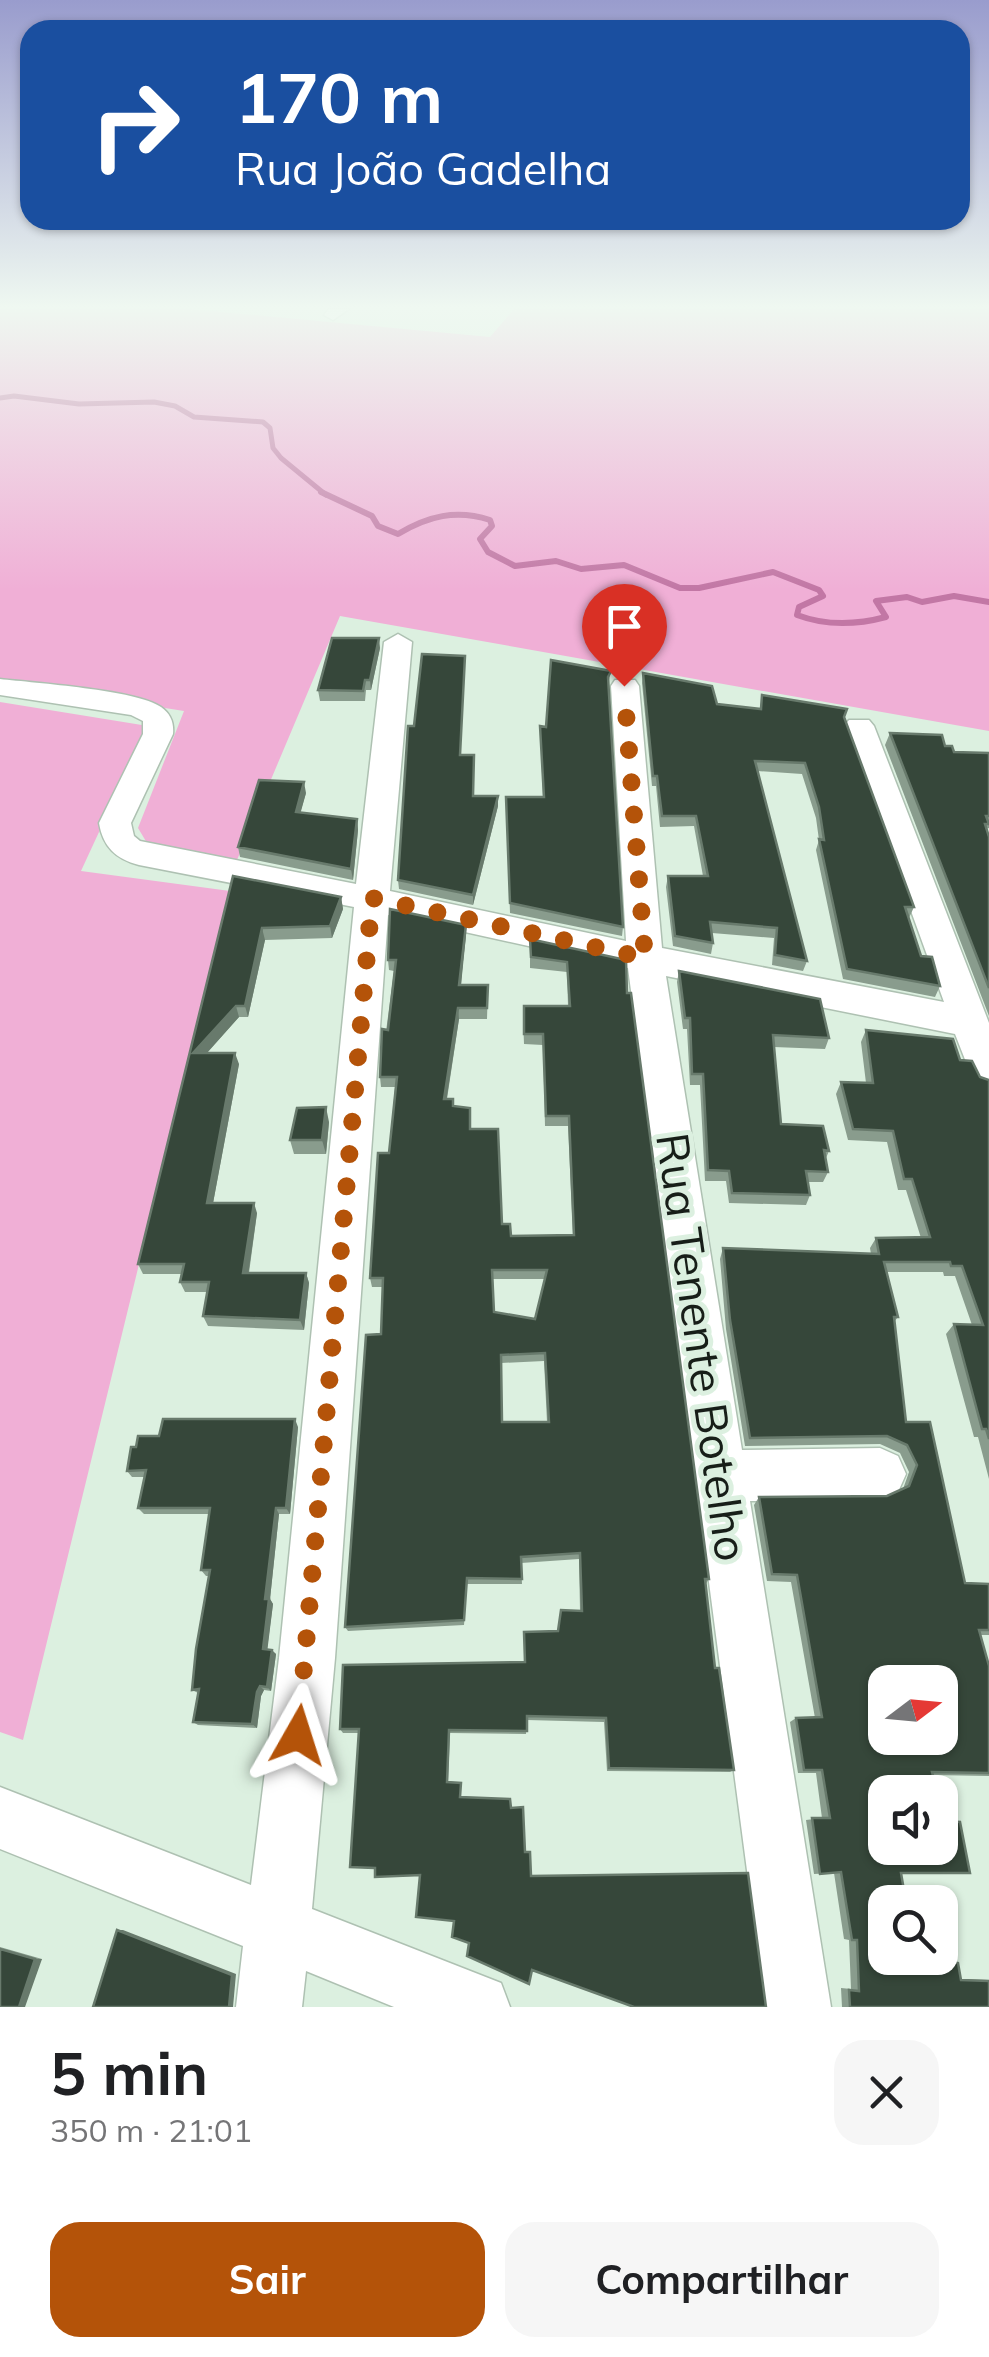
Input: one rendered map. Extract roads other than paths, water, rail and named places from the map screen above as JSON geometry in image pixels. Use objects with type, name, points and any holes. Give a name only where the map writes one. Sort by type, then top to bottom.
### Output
[{"type":"street","points":[[269,2007],[307,1658],[372,898],[398,642]]},
{"type":"street","name":"Rua Tenente Botelho","points":[[624,686],[645,958],[798,2007]]},
{"type":"street","points":[[0,687],[138,707],[160,722],[158,734],[114,823],[116,837],[124,847],[139,854],[372,898],[645,958],[982,1048]]},
{"type":"street","points":[[859,726],[982,1048]]},
{"type":"street","points":[[720,1476],[880,1474]]},
{"type":"street","points":[[0,1818],[477,2007]]},
{"type":"waterway","points":[[68,403],[129,403]]},
{"type":"waterway","points":[[157,403],[175,406],[194,417],[263,422],[270,428],[273,448],[281,458],[324,493]]},
{"type":"waterway","points":[[324,493],[372,516],[378,526],[398,534],[442,516],[490,520],[492,526],[480,539],[488,552],[515,566],[556,561],[581,569],[624,565],[680,588],[699,588],[773,572],[819,590],[823,596],[799,607],[797,615],[830,623],[886,617],[876,601],[907,597],[922,602],[954,596],[989,602]]}]
